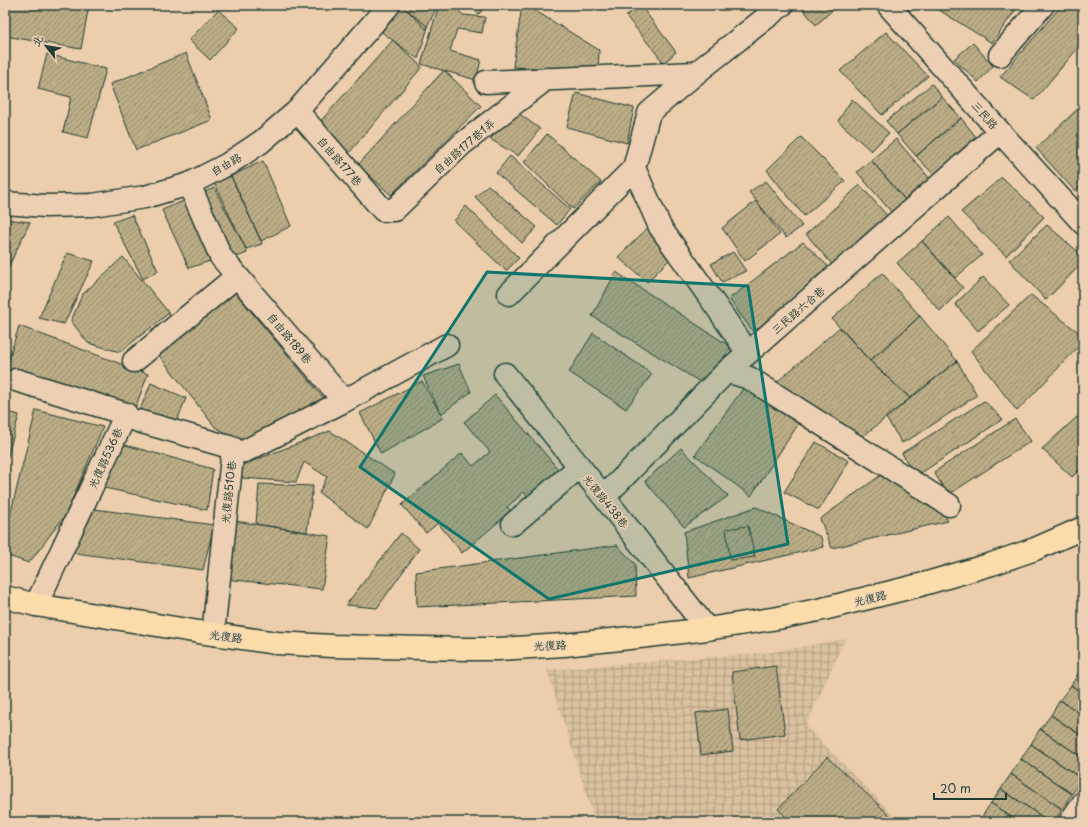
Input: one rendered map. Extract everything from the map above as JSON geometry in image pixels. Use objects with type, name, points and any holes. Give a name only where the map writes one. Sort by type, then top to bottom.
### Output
[{"type":"main road","name":"光復路","points":[[5,597],[36,605],[213,634],[277,642],[332,646],[490,649],[564,645],[707,628],[778,618],[823,609],[920,585],[992,564],[1035,549],[1083,528]]},
{"type":"street","name":"自由路","points":[[5,203],[45,206],[92,205],[145,197],[189,184],[228,164],[261,142],[297,111],[389,5]]},
{"type":"street","points":[[509,294],[634,168],[649,113],[696,73],[782,5]]},
{"type":"street","name":"三民路","points":[[888,5],[1083,224]]},
{"type":"street","points":[[1000,55],[1043,5]]},
{"type":"street","points":[[486,82],[696,73]]},
{"type":"street","name":"自由路177巷1弄","points":[[383,210],[394,210],[462,144],[546,79]]},
{"type":"street","name":"自由路177巷","points":[[297,111],[383,210]]},
{"type":"street","name":"三民路六合巷","points":[[604,497],[727,371],[1000,132]]},
{"type":"street","points":[[634,168],[660,228],[748,353]]},
{"type":"street","name":"自由路189巷","points":[[189,184],[221,257],[344,401]]},
{"type":"street","points":[[134,361],[237,276]]},
{"type":"street","points":[[245,451],[344,401],[446,345]]},
{"type":"street","points":[[727,371],[749,378],[949,505]]},
{"type":"street","name":"光復路438巷","points":[[505,374],[707,628]]},
{"type":"street","name":"光復路536巷","points":[[16,380],[126,414],[36,605]]},
{"type":"street","name":"光復路510巷","points":[[138,421],[233,448],[213,634]]},
{"type":"street","points":[[513,524],[579,467]]},
{"type":"street","points":[[1070,822],[1083,803]]},
{"type":"highlighted area","points":[[487,272],[748,286],[788,544],[549,599],[360,467]]},
{"type":"shaded area","points":[[845,639],[806,726],[900,822],[592,822],[594,818],[547,670],[773,652]]},
{"type":"building","points":[[5,5],[22,5],[48,9],[48,5],[89,5],[81,49],[5,36]]},
{"type":"building","points":[[399,5],[401,5],[428,27],[418,59],[379,30]]},
{"type":"building","points":[[413,5],[438,5],[426,29],[408,11]]},
{"type":"building","points":[[439,5],[453,5],[463,15],[485,17],[482,33],[457,29],[450,51],[481,60],[476,80],[421,64]]},
{"type":"building","points":[[468,5],[486,5],[479,14]]},
{"type":"building","points":[[522,5],[526,5],[599,50],[598,72],[513,67]]},
{"type":"building","points":[[640,5],[676,52],[664,63],[626,16]]},
{"type":"building","points":[[806,5],[838,5],[816,25],[802,8]]},
{"type":"building","points":[[931,5],[1019,5],[992,43]]},
{"type":"building","points":[[1062,5],[1083,5],[1083,42],[1034,100],[1000,77]]},
{"type":"building","points":[[218,10],[239,28],[210,60],[189,40]]},
{"type":"building","points":[[886,32],[928,76],[882,115],[840,71]]},
{"type":"building","points":[[393,40],[422,67],[349,153],[318,124]]},
{"type":"building","points":[[973,43],[993,66],[978,82],[954,59]]},
{"type":"building","points":[[186,53],[212,120],[136,150],[110,84]]},
{"type":"building","points":[[47,54],[106,69],[88,138],[63,132],[71,97],[38,89]]},
{"type":"building","points":[[444,70],[481,106],[391,195],[358,165]]},
{"type":"building","points":[[932,84],[942,97],[897,134],[886,121]]},
{"type":"building","points":[[576,93],[634,108],[627,143],[567,127]]},
{"type":"building","points":[[942,97],[961,118],[916,156],[897,134]]},
{"type":"building","points":[[852,99],[889,133],[871,151],[838,121]]},
{"type":"building","points":[[1083,104],[1083,184],[1075,191],[1036,148]]},
{"type":"building","points":[[514,110],[540,129],[518,156],[490,139]]},
{"type":"building","points":[[961,118],[980,142],[937,178],[916,156]]},
{"type":"building","points":[[547,134],[601,182],[573,209],[524,162]]},
{"type":"building","points":[[801,137],[845,181],[804,216],[767,170]]},
{"type":"building","points":[[896,139],[931,180],[907,202],[871,160]]},
{"type":"building","points":[[510,156],[570,209],[557,225],[496,173]]},
{"type":"building","points":[[871,160],[907,202],[894,215],[857,172]]},
{"type":"building","points":[[263,161],[291,226],[261,241],[231,176]]},
{"type":"building","points":[[231,176],[262,244],[246,249],[214,183]]},
{"type":"building","points":[[1002,177],[1044,217],[1006,256],[961,212]]},
{"type":"building","points":[[766,181],[802,226],[786,238],[749,192]]},
{"type":"building","points":[[488,185],[537,227],[522,243],[475,197]]},
{"type":"building","points":[[860,185],[891,220],[835,268],[806,234]]},
{"type":"building","points":[[214,188],[246,249],[247,253],[232,259],[200,194]]},
{"type":"building","points":[[186,200],[213,260],[189,268],[162,210]]},
{"type":"building","points":[[756,201],[780,234],[745,261],[722,228]]},
{"type":"building","points":[[466,206],[519,258],[506,271],[454,221]]},
{"type":"building","points":[[132,215],[158,271],[143,279],[113,222]]},
{"type":"building","points":[[949,217],[982,255],[955,278],[922,241]]},
{"type":"building","points":[[5,219],[30,222],[5,274]]},
{"type":"building","points":[[653,223],[677,252],[647,282],[618,257]]},
{"type":"building","points":[[1047,225],[1083,256],[1083,262],[1046,300],[1009,260]]},
{"type":"building","points":[[922,241],[963,288],[940,311],[897,263]]},
{"type":"building","points":[[803,242],[833,271],[756,336],[729,299]]},
{"type":"building","points":[[733,252],[746,271],[722,282],[711,264]]},
{"type":"building","points":[[67,253],[94,261],[64,324],[39,318]]},
{"type":"building","points":[[123,257],[169,313],[120,352],[88,343],[71,321],[82,295]]},
{"type":"building","points":[[616,272],[731,347],[705,385],[592,316]]},
{"type":"building","points":[[882,273],[920,316],[870,361],[832,319]]},
{"type":"building","points":[[983,277],[1009,305],[978,331],[955,304]]},
{"type":"building","points":[[233,290],[327,402],[246,444],[215,427],[158,354]]},
{"type":"building","points":[[1031,295],[1083,336],[1083,342],[1017,411],[971,351]]},
{"type":"building","points":[[920,316],[957,361],[910,398],[870,361]]},
{"type":"building","points":[[19,326],[148,374],[134,411],[6,368]]},
{"type":"building","points":[[840,327],[870,361],[910,398],[861,438],[777,382]]},
{"type":"building","points":[[593,333],[652,374],[626,409],[569,372]]},
{"type":"building","points":[[957,361],[977,395],[920,433],[902,443],[886,418]]},
{"type":"building","points":[[459,364],[471,392],[441,414],[423,376]]},
{"type":"building","points":[[422,381],[443,418],[381,454],[360,413]]},
{"type":"building","points":[[151,383],[186,398],[177,421],[139,412]]},
{"type":"building","points":[[745,386],[801,420],[751,496],[695,455]]},
{"type":"building","points":[[495,395],[570,483],[539,510],[524,492],[507,507],[511,511],[462,553],[438,523],[426,533],[402,505],[462,453],[473,466],[490,452],[464,422]]},
{"type":"building","points":[[984,401],[1003,419],[915,477],[902,453]]},
{"type":"building","points":[[36,410],[103,427],[66,514],[29,563],[5,555],[5,536]]},
{"type":"building","points":[[5,411],[19,415],[7,459],[5,459]]},
{"type":"building","points":[[1077,417],[1083,424],[1083,467],[1072,477],[1042,449]]},
{"type":"building","points":[[1015,419],[1031,441],[948,495],[934,472]]},
{"type":"building","points":[[330,431],[395,474],[368,529],[319,493],[327,477],[304,462],[296,482],[242,478],[240,466]]},
{"type":"building","points":[[816,442],[849,461],[819,510],[784,492]]},
{"type":"building","points":[[118,443],[213,469],[207,510],[100,487]]},
{"type":"building","points":[[681,448],[728,496],[684,527],[645,481]]},
{"type":"building","points":[[881,475],[930,493],[948,521],[832,548],[820,519]]},
{"type":"building","points":[[259,484],[313,486],[307,532],[256,524]]},
{"type":"building","points":[[756,507],[821,537],[823,547],[689,578],[684,532]]},
{"type":"building","points":[[87,508],[214,525],[203,570],[68,552]]},
{"type":"building","points":[[235,521],[330,536],[322,589],[225,579]]},
{"type":"building","points":[[748,526],[755,557],[730,560],[726,529]]},
{"type":"building","points":[[401,533],[419,549],[377,608],[346,605]]},
{"type":"building","points":[[617,545],[635,564],[636,596],[417,607],[416,572]]},
{"type":"building","points":[[776,666],[785,734],[740,740],[732,672]]},
{"type":"building","points":[[1080,671],[1083,672],[1083,694],[1071,685]]},
{"type":"building","points":[[1071,685],[1083,694],[1083,715],[1060,700]]},
{"type":"building","points":[[1060,700],[1083,715],[1083,737],[1051,715]]},
{"type":"building","points":[[728,709],[733,751],[701,755],[696,713]]},
{"type":"building","points":[[1051,715],[1083,737],[1083,758],[1040,729]]},
{"type":"building","points":[[1040,729],[1083,758],[1082,779],[1031,744]]},
{"type":"building","points":[[1031,744],[1082,779],[1072,794],[1021,759]]},
{"type":"building","points":[[827,757],[897,822],[791,822],[778,809]]},
{"type":"building","points":[[1021,759],[1072,794],[1062,809],[1011,774]]},
{"type":"building","points":[[1011,774],[1062,809],[1054,822],[1050,822],[1001,789]]},
{"type":"building","points":[[1001,789],[1050,822],[1018,822],[991,803]]},
{"type":"building","points":[[991,803],[1018,822],[987,822],[981,818]]}]
